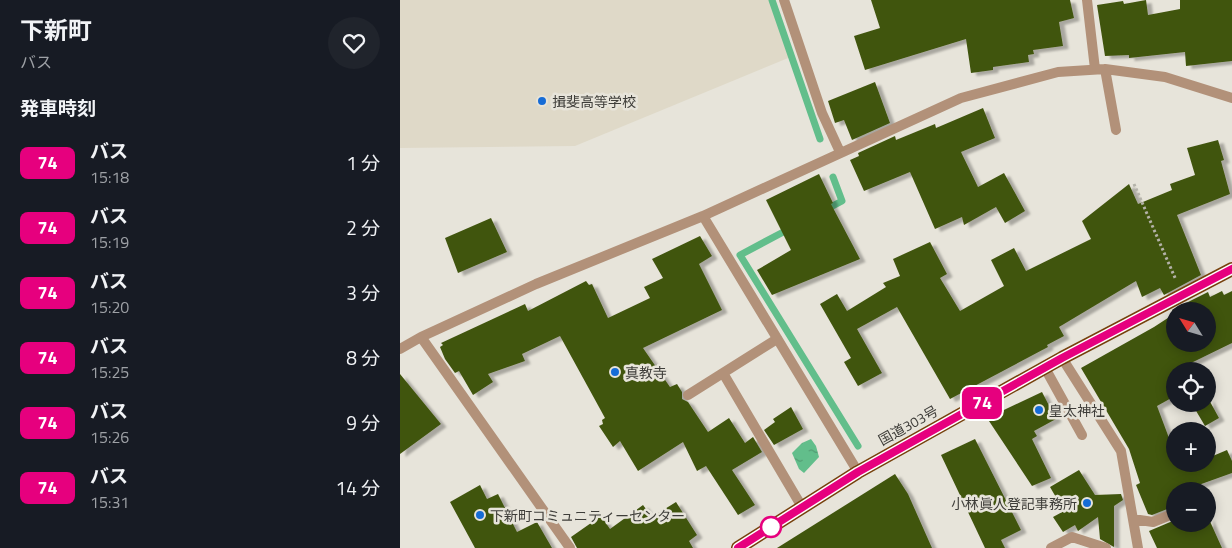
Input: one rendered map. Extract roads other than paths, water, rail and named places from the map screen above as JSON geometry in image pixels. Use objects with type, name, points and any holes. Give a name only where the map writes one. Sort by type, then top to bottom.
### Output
[{"type":"highway","name":"国道303号","points":[[738,548],[858,472],[1062,358],[1232,269]]},
{"type":"street","points":[[784,0],[822,113],[840,152]]},
{"type":"street","points":[[1087,0],[1100,69],[1116,130]]},
{"type":"street","points":[[400,349],[421,337],[536,284],[703,216],[961,98],[1058,72],[1100,69],[1165,77],[1232,98]]},
{"type":"street","points":[[703,216],[858,472]]},
{"type":"street","points":[[421,337],[570,548]]},
{"type":"street","points":[[688,396],[777,339]]},
{"type":"street","points":[[1062,358],[1121,451],[1138,548]]},
{"type":"street","points":[[1045,368],[1082,435]]},
{"type":"street","points":[[723,373],[802,508]]},
{"type":"street","points":[[1134,519],[1153,522],[1166,517]]},
{"type":"street","points":[[1051,548],[1072,538],[1106,548]]},
{"type":"water","points":[[811,439],[816,446],[819,457],[804,473],[799,469],[792,453],[802,443]]},
{"type":"waterway","points":[[772,0],[820,139]]},
{"type":"waterway","points":[[825,210],[842,201],[833,177]]},
{"type":"waterway","points":[[789,229],[740,255],[858,446]]},
{"type":"place","name":"揖斐高等学校","points":[[542,101]]},
{"type":"place","name":"真教寺","points":[[615,372]]},
{"type":"place","name":"皇太神社","points":[[1039,410]]},
{"type":"place","name":"小林眞人登記事務所","points":[[1087,503]]},
{"type":"place","name":"下新町コミュニティーセンター","points":[[480,515]]}]
